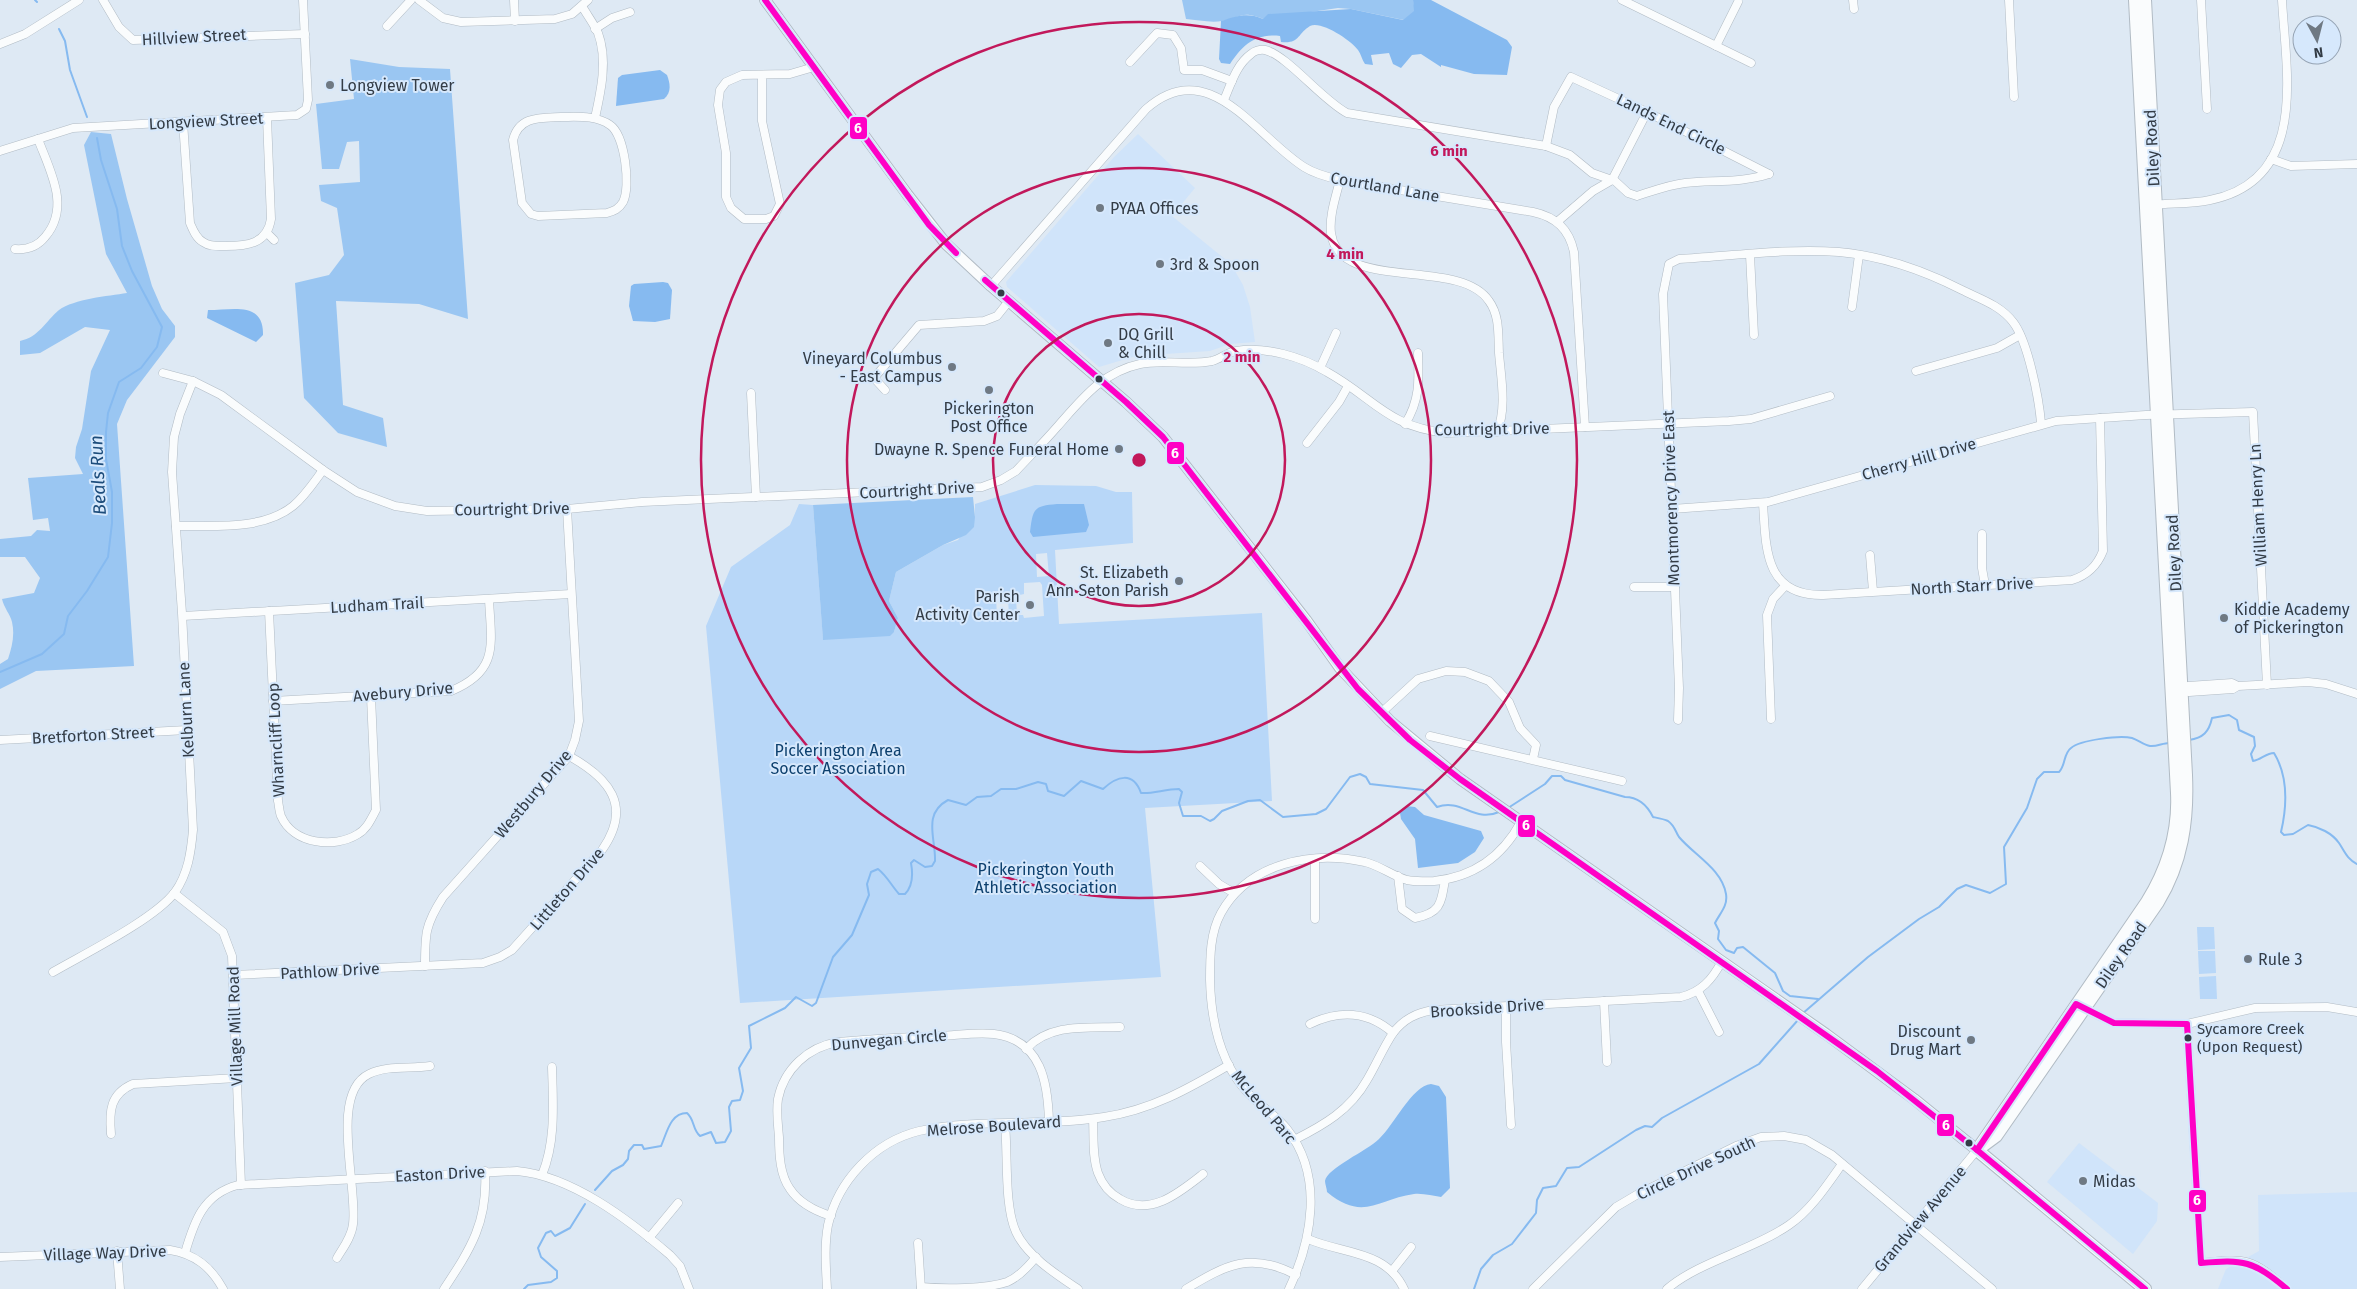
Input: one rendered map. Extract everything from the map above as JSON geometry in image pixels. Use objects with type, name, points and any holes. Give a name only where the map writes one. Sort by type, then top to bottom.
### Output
[{"type":"highway","name":"Diley Road","points":[[1977,1150],[1989,1130],[2080,1006],[2147,902],[2164,870],[2172,847],[2177,820],[2180,756],[2178,725],[2179,690],[2150,205],[2135,0]]},
{"type":"highway","name":"Diley Road","points":[[2145,0],[2150,205]]},
{"type":"highway","points":[[1977,1150],[2145,1289]]},
{"type":"main road","points":[[765,0],[930,225],[946,244],[991,286],[1144,418],[1175,451],[1306,620],[1333,659],[1381,713],[1431,757],[1521,822],[1815,1026],[1914,1098],[1977,1150]]},
{"type":"street","points":[[0,44],[25,34],[79,0]]},
{"type":"street","name":"Hillview Street","points":[[103,0],[119,27],[133,40],[305,34]]},
{"type":"street","name":"Longview Street","points":[[0,152],[62,130],[85,126],[297,115],[306,109],[308,100],[303,0]]},
{"type":"street","points":[[387,26],[410,0]]},
{"type":"street","points":[[419,0],[443,18],[461,22],[554,19],[572,14],[585,3],[598,34],[603,78],[595,118]]},
{"type":"street","points":[[514,0],[515,20]]},
{"type":"street","points":[[1622,0],[1632,2],[1751,63]]},
{"type":"street","points":[[1853,0],[1854,9]]},
{"type":"street","points":[[2009,0],[2014,97]]},
{"type":"street","points":[[2201,0],[2207,109]]},
{"type":"street","points":[[2150,205],[2211,200],[2232,193],[2248,183],[2271,159],[2282,138],[2287,115],[2282,0]]},
{"type":"street","points":[[1716,46],[1738,2]]},
{"type":"street","points":[[595,28],[612,18],[630,12]]},
{"type":"street","points":[[1130,62],[1158,33],[1173,35],[1181,48],[1184,70],[1202,70],[1232,81]]},
{"type":"street","points":[[1224,100],[1239,66],[1252,53],[1265,50],[1277,56],[1332,104],[1347,113],[1546,146],[1578,160],[1598,177],[1612,180]]},
{"type":"street","points":[[762,75],[762,121],[780,204],[774,216],[766,219],[744,220],[731,208],[726,197],[726,153],[718,106],[720,90],[726,82],[742,75],[790,74],[814,67]]},
{"type":"street","name":"Lands End Circle","points":[[1546,146],[1554,107],[1571,77],[1648,112],[1769,174],[1743,180],[1687,183],[1662,187],[1637,196],[1612,180]]},
{"type":"street","name":"Courtland Lane","points":[[991,286],[1152,103],[1168,94],[1186,90],[1204,91],[1224,100],[1305,167],[1340,180],[1533,212],[1557,222]]},
{"type":"street","points":[[1585,427],[1574,252],[1569,236],[1557,222],[1592,190],[1612,180],[1648,112]]},
{"type":"street","points":[[183,122],[190,223],[199,239],[214,246],[247,246],[260,240],[267,233],[271,219],[267,118]]},
{"type":"street","points":[[595,118],[612,126],[622,146],[626,182],[622,204],[618,209],[607,213],[538,216],[531,214],[522,203],[520,193],[513,140],[519,125],[530,119],[595,118]]},
{"type":"street","points":[[14,249],[23,250],[39,244],[50,231],[57,214],[56,186],[38,139]]},
{"type":"street","points":[[2271,159],[2291,166],[2357,164]]},
{"type":"street","points":[[1340,180],[1330,231],[1336,247],[1342,255],[1364,266],[1460,282],[1476,288],[1489,300],[1498,325],[1502,406],[1497,432]]},
{"type":"street","points":[[267,233],[274,240]]},
{"type":"street","points":[[192,246],[199,239]]},
{"type":"street","points":[[1754,335],[1750,255],[1827,252],[1859,255],[1909,267],[1991,303],[2012,320],[2020,335],[2038,396],[2041,424]]},
{"type":"street","name":"Montmorency Drive East","points":[[1678,720],[1675,587],[1663,294],[1668,264],[1679,259],[1750,255]]},
{"type":"street","points":[[1852,307],[1859,255]]},
{"type":"street","points":[[885,390],[874,378],[919,325],[984,322],[997,316],[1009,301]]},
{"type":"street","points":[[1320,368],[1336,332]]},
{"type":"street","points":[[1916,371],[1997,348],[2020,335]]},
{"type":"street","name":"Courtright Drive","points":[[163,373],[192,381],[220,395],[323,470],[357,492],[395,506],[427,511],[567,509],[642,502],[947,489],[989,484],[1016,471],[1089,390],[1121,370],[1142,363],[1180,364],[1212,361],[1235,351],[1279,354],[1320,368],[1388,415],[1405,424],[1447,433],[1751,419],[1830,396]]},
{"type":"street","points":[[1405,424],[1413,410],[1418,394],[1418,353]]},
{"type":"street","name":"Kelburn Lane","points":[[53,972],[159,908],[174,893],[184,876],[191,853],[193,830],[182,616],[172,472],[174,437],[192,381]]},
{"type":"street","points":[[1307,443],[1339,402],[1348,386]]},
{"type":"street","points":[[751,393],[756,497]]},
{"type":"street","name":"William Henry Ln","points":[[2162,415],[2253,412],[2267,684]]},
{"type":"street","name":"Cherry Hill Drive","points":[[1672,509],[1762,502],[2041,424],[2100,418],[2162,415]]},
{"type":"street","name":"North Starr Drive","points":[[1785,586],[1797,592],[1814,595],[2072,580],[2088,573],[2097,564],[2104,542],[2099,444],[2100,418]]},
{"type":"street","points":[[176,526],[251,523],[280,515],[303,497],[323,470]]},
{"type":"street","points":[[1762,502],[1769,559],[1777,577],[1785,586],[1773,599],[1767,615],[1771,719]]},
{"type":"street","name":"Westbury Drive","points":[[425,966],[425,933],[431,915],[443,897],[569,756],[575,740],[579,721],[567,509]]},
{"type":"street","points":[[1982,534],[1982,568],[1985,585]]},
{"type":"street","points":[[1870,554],[1873,591]]},
{"type":"street","points":[[1634,587],[1675,587]]},
{"type":"street","name":"Ludham Trail","points":[[182,616],[572,594]]},
{"type":"street","name":"Avebury Drive","points":[[273,701],[371,697],[451,691],[468,684],[482,672],[490,655],[489,599]]},
{"type":"street","name":"Wharncliff Loop","points":[[269,611],[281,816],[291,830],[308,840],[324,842],[343,841],[359,834],[368,825],[376,810],[371,697]]},
{"type":"street","points":[[1381,713],[1418,679],[1446,671],[1465,672],[1489,681],[1509,702],[1520,728],[1536,744],[1533,759]]},
{"type":"street","points":[[2179,690],[2188,686],[2232,683],[2238,686],[2308,682],[2326,684],[2357,694]]},
{"type":"street","name":"Bretforton Street","points":[[0,740],[187,730]]},
{"type":"street","points":[[1430,736],[1622,781]]},
{"type":"street","name":"Littleton Drive","points":[[425,966],[483,963],[512,950],[602,850],[612,836],[616,808],[614,796],[599,775],[569,756]]},
{"type":"street","name":"McLeod Parc","points":[[1289,1289],[1296,1275],[1308,1239],[1311,1214],[1310,1187],[1304,1161],[1294,1140],[1287,1129],[1247,1092],[1229,1065],[1215,1028],[1210,966],[1214,929],[1221,912],[1234,893],[1250,878],[1266,869],[1283,864],[1315,860],[1364,862],[1381,867],[1415,882],[1445,880],[1467,875],[1487,862],[1508,843],[1521,822]]},
{"type":"street","points":[[1315,860],[1315,919]]},
{"type":"street","points":[[1200,866],[1219,884],[1234,893]]},
{"type":"street","points":[[1398,876],[1402,909],[1415,918],[1432,914],[1437,908],[1445,880]]},
{"type":"street","name":"Village Mill Road","points":[[174,893],[223,932],[232,956],[241,1185]]},
{"type":"street","points":[[1719,1032],[1698,991],[1710,980],[1722,962]]},
{"type":"street","name":"Pathlow Drive","points":[[234,976],[425,966]]},
{"type":"street","name":"Brookside Drive","points":[[1294,1140],[1332,1118],[1353,1100],[1368,1078],[1393,1032],[1407,1019],[1424,1012],[1672,998],[1698,991]]},
{"type":"street","points":[[1604,1001],[1607,1062]]},
{"type":"street","points":[[2080,1006],[2114,1023],[2187,1024],[2255,1008],[2327,1007],[2357,1012]]},
{"type":"street","points":[[1506,1007],[1511,1125]]},
{"type":"street","points":[[1310,1024],[1331,1016],[1354,1014],[1372,1018],[1393,1032]]},
{"type":"street","points":[[2187,1024],[2201,1263],[2236,1259],[2260,1266],[2287,1289]]},
{"type":"street","points":[[1026,1049],[1039,1037],[1055,1031],[1120,1027]]},
{"type":"street","name":"Dunvegan Circle","points":[[831,1216],[800,1201],[789,1188],[782,1172],[778,1100],[785,1079],[798,1061],[812,1050],[829,1043],[972,1034],[1004,1036],[1026,1049],[1038,1062],[1046,1079],[1049,1122]]},
{"type":"street","name":"Melrose Boulevard","points":[[827,1289],[825,1252],[831,1216],[851,1176],[870,1156],[892,1141],[929,1129],[1093,1119],[1125,1114],[1155,1105],[1229,1065]]},
{"type":"street","points":[[338,1258],[353,1223],[348,1110],[355,1086],[360,1079],[376,1071],[430,1066]]},
{"type":"street","points":[[542,1175],[548,1158],[552,1133],[552,1067]]},
{"type":"street","points":[[111,1134],[110,1113],[114,1098],[118,1092],[132,1084],[237,1078]]},
{"type":"street","points":[[1093,1119],[1097,1172],[1105,1187],[1126,1203],[1143,1206],[1160,1203],[1175,1195],[1202,1174]]},
{"type":"street","points":[[1005,1124],[1013,1224],[1021,1240],[1036,1257],[1078,1289]]},
{"type":"street","name":"Circle Drive South","points":[[1533,1289],[1616,1208],[1638,1194],[1752,1139],[1784,1136],[1806,1140],[1822,1148],[1992,1289]]},
{"type":"street","name":"Grandview Avenue","points":[[1862,1289],[1977,1150]]},
{"type":"street","points":[[1667,1289],[1684,1278],[1789,1225],[1811,1204],[1842,1164]]},
{"type":"street","points":[[444,1289],[473,1243],[480,1226],[485,1207],[485,1171]]},
{"type":"street","name":"Easton Drive","points":[[185,1253],[193,1225],[207,1202],[221,1191],[241,1185],[485,1171],[517,1171],[542,1175],[576,1188],[649,1238],[676,1261],[685,1275],[689,1289]]},
{"type":"street","points":[[649,1238],[678,1203]]},
{"type":"street","points":[[1308,1239],[1368,1256],[1392,1271],[1404,1289]]},
{"type":"street","points":[[918,1243],[921,1288],[998,1285],[1020,1274],[1036,1257]]},
{"type":"street","points":[[1392,1271],[1411,1247]]},
{"type":"street","name":"Village Way Drive","points":[[0,1257],[160,1249],[185,1253],[202,1262],[215,1275],[223,1289]]},
{"type":"street","points":[[117,1251],[120,1289]]},
{"type":"street","points":[[1186,1289],[1218,1270],[1244,1262],[1272,1265],[1296,1275]]},
{"type":"shaded area","points":[[1182,0],[1413,0],[1415,11],[1404,20],[1338,8],[1263,19],[1245,15],[1228,20],[1209,22],[1186,19]]},
{"type":"shaded area","points":[[1413,0],[1431,0],[1507,40],[1512,47],[1507,75],[1474,74],[1441,65],[1441,67],[1421,54],[1412,55],[1401,68],[1393,64],[1389,53],[1371,55],[1373,65],[1365,64],[1358,50],[1350,42],[1336,32],[1315,25],[1310,26],[1298,38],[1292,41],[1281,42],[1280,36],[1256,39],[1245,46],[1230,64],[1221,63],[1219,59],[1221,21],[1227,19],[1247,15],[1263,19],[1268,14],[1351,9],[1403,20],[1414,11]]},
{"type":"shaded area","points":[[350,59],[399,67],[450,69],[468,319],[419,304],[336,301],[343,405],[383,418],[387,447],[338,433],[304,398],[295,283],[329,275],[344,255],[337,208],[321,201],[319,185],[360,182],[359,141],[347,142],[339,169],[322,169],[316,104],[354,99]]},
{"type":"shaded area","points":[[660,70],[667,75],[669,84],[667,96],[664,99],[616,106],[618,78],[622,75]]},
{"type":"shaded area","points":[[91,132],[111,134],[152,286],[162,309],[175,326],[175,337],[127,400],[117,424],[134,666],[36,671],[0,689],[0,664],[8,659],[13,636],[12,622],[2,599],[34,593],[40,578],[25,557],[0,557],[0,539],[31,536],[37,530],[50,531],[48,518],[33,520],[28,478],[83,474],[75,458],[76,447],[82,429],[91,371],[110,330],[85,327],[40,353],[20,355],[20,341],[37,333],[65,306],[92,298],[127,293],[106,254],[84,145]]},
{"type":"shaded area","points":[[1138,134],[1195,188],[1172,216],[1231,264],[1243,285],[1250,307],[1255,342],[1230,344],[1210,351],[1136,356],[1099,367],[1007,287],[1006,282],[1114,157]]},
{"type":"shaded area","points":[[668,283],[672,290],[670,319],[655,322],[633,321],[629,306],[631,286],[634,284]]},
{"type":"shaded area","points":[[237,309],[253,312],[262,324],[263,335],[256,342],[207,318],[208,310]]},
{"type":"shaded area","points":[[973,497],[974,527],[966,535],[943,545],[896,572],[889,601],[898,618],[894,632],[890,636],[823,640],[813,505]]},
{"type":"shaded area","points":[[1084,504],[1089,525],[1086,532],[1033,537],[1030,532],[1032,518],[1036,510],[1043,506]]},
{"type":"shaded area","points":[[1406,806],[1415,807],[1424,815],[1481,831],[1484,838],[1475,852],[1458,863],[1418,868],[1415,839],[1401,819],[1400,813]]},
{"type":"shaded area","points":[[1431,1084],[1439,1086],[1446,1097],[1450,1188],[1441,1197],[1414,1194],[1361,1207],[1351,1206],[1327,1192],[1325,1181],[1327,1176],[1379,1139],[1417,1091]]},
{"type":"shaded area","points":[[2079,1143],[2158,1203],[2157,1221],[2133,1254],[2047,1182]]},
{"type":"shaded area","points":[[2357,1192],[2357,1289],[2218,1289],[2226,1269],[2259,1251],[2258,1195]]},
{"type":"green space","points":[[1035,485],[1096,486],[1116,492],[1132,492],[1133,543],[1055,550],[1059,624],[1262,613],[1272,801],[1145,808],[1161,977],[740,1003],[706,626],[731,567],[790,525],[799,504],[813,505],[823,639],[894,632],[898,618],[889,601],[896,572],[943,545],[958,540],[975,517],[975,504]],"holes":[[[1047,553],[1049,576],[1037,577],[1036,554]],[[1040,582],[1042,585],[1044,616],[1024,618],[1023,615],[1017,615],[1016,596],[1024,594],[1024,583]],[[996,596],[1008,596],[1009,618],[997,618]]]},
{"type":"green space","points":[[2197,927],[2214,927],[2215,949],[2198,950]]},
{"type":"green space","points":[[2198,951],[2215,951],[2216,973],[2199,974]]},
{"type":"green space","points":[[2216,976],[2217,999],[2200,999],[2199,977]]},
{"type":"waterway","name":"Beals Run","points":[[59,29],[65,41],[70,70],[87,117]]},
{"type":"waterway","name":"Beals Run","points":[[0,672],[42,654],[64,634],[68,616],[87,591],[108,557],[112,523],[112,492],[106,459],[108,413],[119,382],[141,368],[157,347],[162,327],[132,271],[122,246],[117,209],[101,160],[97,138]]},
{"type":"waterway","points":[[2189,740],[2205,734],[2212,718],[2229,715],[2237,720],[2239,730],[2254,737],[2255,746],[2251,754],[2253,761],[2274,753],[2279,762],[2285,791],[2281,832],[2284,835],[2293,834],[2308,825],[2321,829],[2336,839],[2348,858],[2357,864]]},
{"type":"waterway","points":[[1802,1014],[1868,957],[1919,919],[1939,907],[1957,889],[1966,885],[1990,893],[2006,884],[2004,847],[2027,808],[2037,779],[2044,772],[2059,772],[2068,750],[2083,743],[2119,737],[2132,738],[2150,746],[2169,743]]},
{"type":"waterway","points":[[595,1190],[612,1171],[623,1165],[634,1145],[642,1145],[644,1149],[661,1146],[673,1120],[681,1114],[687,1113],[690,1116],[700,1136],[711,1132],[716,1143],[725,1142],[731,1131],[729,1107],[732,1101],[740,1100],[743,1091],[739,1068],[751,1048],[749,1026],[785,1008],[796,997],[812,1006],[816,1003],[833,957],[852,935],[869,895],[867,884],[871,872],[878,869],[899,894],[905,894],[912,880],[911,863],[914,860],[925,867],[932,866],[935,861],[933,820],[935,812],[948,800],[966,805],[977,797],[991,796],[1001,789],[1016,789],[1038,782],[1046,784],[1048,791],[1064,796],[1081,781],[1103,789],[1114,781],[1124,778],[1134,781],[1141,793],[1179,789],[1182,792],[1179,803],[1183,816],[1201,816],[1210,821],[1222,811],[1248,801],[1260,800],[1283,817],[1316,814],[1326,809],[1350,777],[1360,774],[1366,777],[1370,784],[1423,790],[1437,807],[1454,806],[1482,815],[1499,812]]},
{"type":"waterway","points":[[1508,808],[1545,784],[1552,776],[1561,776],[1565,780],[1638,800],[1645,805],[1653,817],[1668,821],[1685,844],[1707,863],[1719,877],[1726,898],[1725,906],[1715,923],[1719,931],[1718,939],[1726,950],[1734,953],[1737,948],[1743,947],[1775,973],[1783,991],[1790,996],[1818,999]]},
{"type":"waterway","points":[[1474,1289],[1481,1269],[1493,1255],[1512,1244],[1536,1213],[1537,1200],[1543,1188],[1556,1186],[1567,1168],[1579,1167],[1636,1130],[1645,1126],[1652,1127],[1662,1118],[1759,1064],[1798,1020]]},
{"type":"waterway","points":[[524,1289],[528,1285],[551,1282],[557,1278],[557,1271],[541,1257],[538,1248],[546,1233],[551,1231],[555,1236],[570,1228],[585,1204]]},
{"type":"transit line","name":"6","points":[[765,0],[929,225],[956,253]]},
{"type":"transit line","name":"6","points":[[985,280],[1126,402],[1163,437],[1358,689],[1410,740],[1460,779],[1877,1071],[1977,1150],[2145,1289]]},
{"type":"transit line","name":"6","points":[[1977,1150],[2076,1004],[2114,1023],[2187,1024],[2201,1263],[2228,1261],[2247,1264],[2256,1267],[2287,1289]]},
{"type":"place","name":"Longview Tower","points":[[330,85]]},
{"type":"place","name":"PYAA Offices","points":[[1100,208]]},
{"type":"place","name":"3rd & Spoon","points":[[1160,264]]},
{"type":"place","name":"DQ Grill & Chill","points":[[1108,343]]},
{"type":"place","name":"Vineyard Columbus - East Campus","points":[[952,367]]},
{"type":"place","name":"Pickerington Post Office","points":[[989,390]]},
{"type":"place","name":"Dwayne R. Spence Funeral Home","points":[[1119,449]]},
{"type":"place","name":"St. Elizabeth Ann Seton Parish","points":[[1179,581]]},
{"type":"place","name":"Parish Activity Center","points":[[1030,605]]},
{"type":"place","name":"Kiddie Academy of Pickerington","points":[[2224,618]]},
{"type":"place","name":"Rule 3","points":[[2248,959]]},
{"type":"place","name":"Sycamore Creek (Upon Request)","points":[[2188,1038]]},
{"type":"place","name":"Discount Drug Mart","points":[[1971,1040]]},
{"type":"place","name":"Midas","points":[[2083,1181]]},
{"type":"park label","name":"Pickerington Area Soccer Association","points":[[838,759]]},
{"type":"park label","name":"Pickerington Youth Athletic Association","points":[[1046,878]]}]
